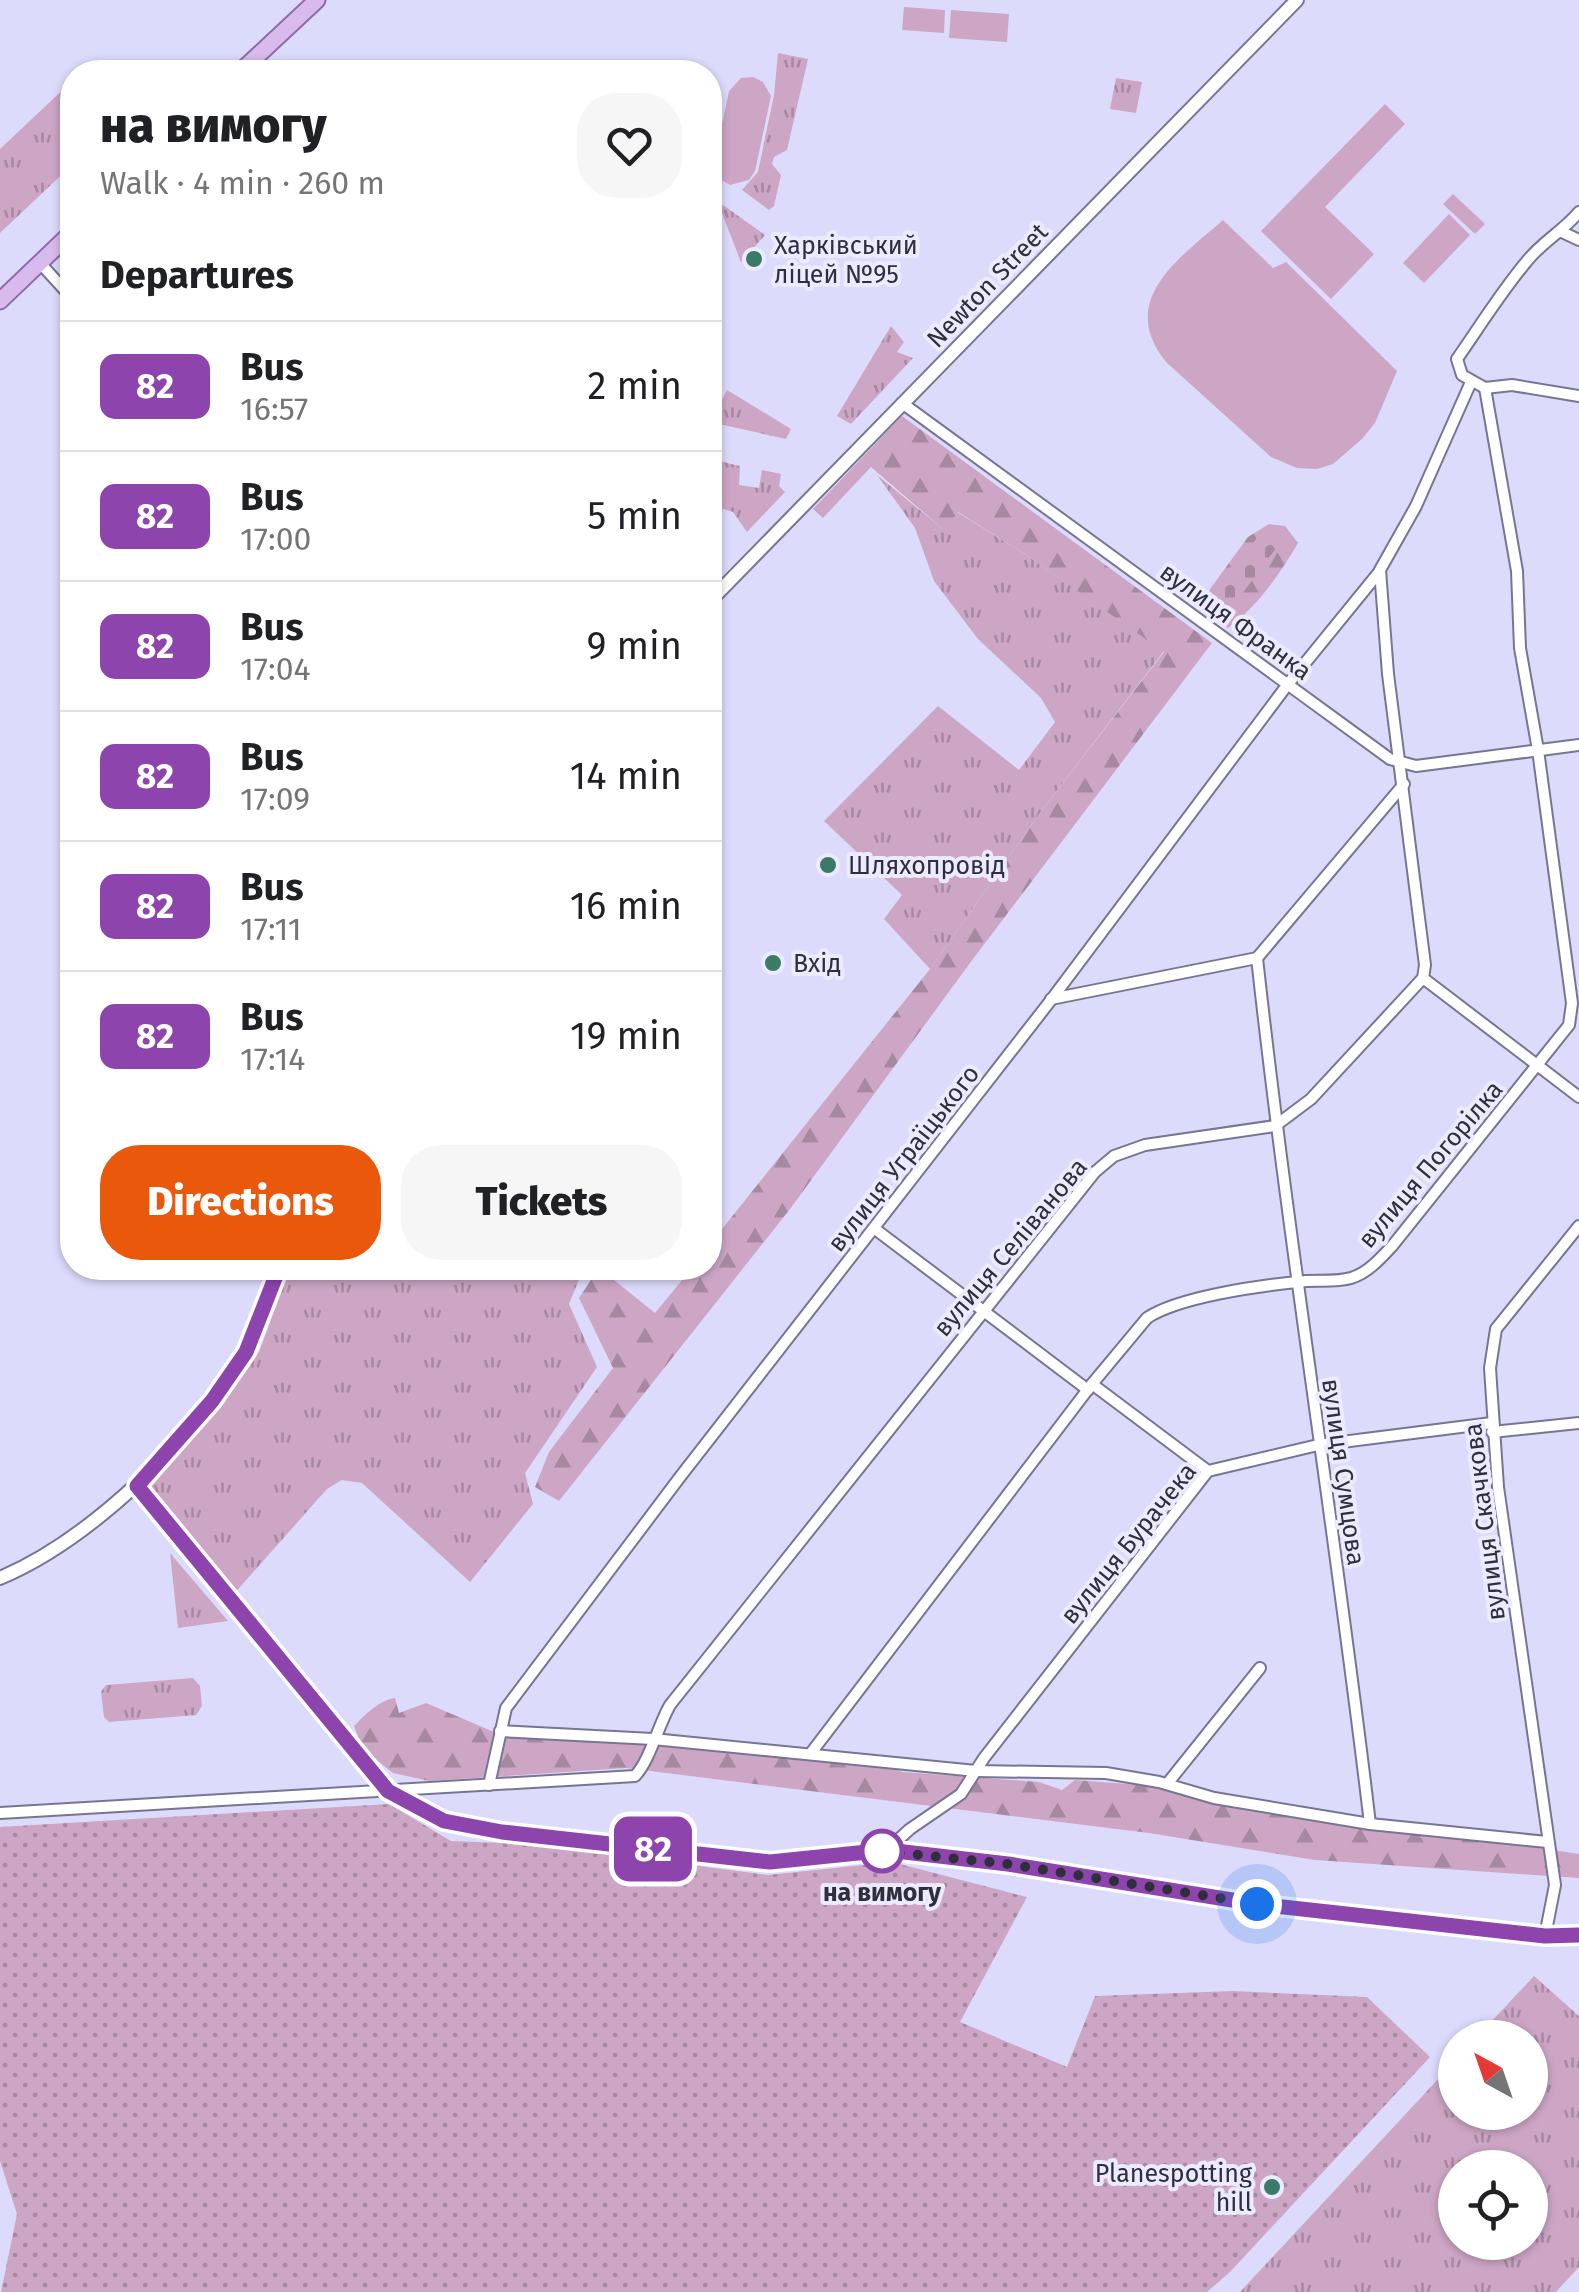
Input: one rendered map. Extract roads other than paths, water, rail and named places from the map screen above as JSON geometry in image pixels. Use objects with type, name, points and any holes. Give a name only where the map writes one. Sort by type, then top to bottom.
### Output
[{"type":"main road","points":[[253,60],[317,0]]},
{"type":"main road","points":[[0,301],[60,244]]},
{"type":"street","name":"Newton Street","points":[[722,590],[1297,0]]},
{"type":"street","points":[[1579,212],[1562,232],[1528,259],[1458,359],[1462,375],[1485,388],[1512,385],[1579,396]]},
{"type":"street","points":[[1562,232],[1579,240]]},
{"type":"street","points":[[40,263],[60,285]]},
{"type":"street","points":[[1471,382],[1416,506],[1380,570],[1388,674],[1425,964],[1423,978],[1579,1097]]},
{"type":"street","name":"вулиця Погорілка","points":[[811,1753],[1124,1343],[1158,1310],[1297,1282],[1351,1278],[1382,1257],[1569,1025],[1572,1014],[1538,750],[1520,648],[1517,570],[1485,388]]},
{"type":"street","name":"вулиця Франка","points":[[902,403],[1402,764]]},
{"type":"street","name":"вулиця Уграїцького","points":[[489,1785],[506,1708],[1051,1000],[1288,684],[1380,570]]},
{"type":"street","points":[[1402,764],[1458,762],[1579,746]]},
{"type":"street","points":[[1051,1000],[1258,958],[1404,784]]},
{"type":"street","name":"вулиця Сумцова","points":[[1258,958],[1276,1126],[1348,1638],[1370,1824]]},
{"type":"street","name":"вулиця Селіванова","points":[[489,1785],[635,1776],[642,1769],[670,1705],[1095,1172],[1114,1156],[1145,1146],[1276,1126],[1312,1099],[1423,978]]},
{"type":"street","name":"вулиця Скачкова","points":[[1545,1936],[1555,1884],[1492,1428],[1491,1352],[1496,1330],[1579,1226]]},
{"type":"street","points":[[875,1228],[980,1312],[1208,1471]]},
{"type":"street","points":[[0,1578],[50,1554],[137,1486],[212,1401],[246,1352],[274,1280]]},
{"type":"street","name":"вулиця Бурачека","points":[[887,1850],[961,1794],[1208,1471],[1318,1445],[1579,1423]]},
{"type":"street","points":[[137,1486],[388,1791],[444,1821],[502,1832],[770,1862],[887,1850],[1008,1864],[1257,1904],[1545,1936],[1579,1935]]},
{"type":"street","points":[[1167,1784],[1260,1668]]},
{"type":"street","points":[[500,1731],[653,1739],[976,1771],[1106,1774],[1167,1784],[1214,1798],[1370,1824],[1548,1842]]},
{"type":"street","points":[[0,1813],[489,1785]]},
{"type":"place","name":"Харківський ліцей №95","points":[[754,259]]},
{"type":"place","name":"Шляхопровід","points":[[828,865]]},
{"type":"place","name":"Вхід","points":[[773,963]]},
{"type":"place","name":"на вимогу","points":[[882,1851]]},
{"type":"place","name":"Planespotting hill","points":[[1272,2187]]}]
